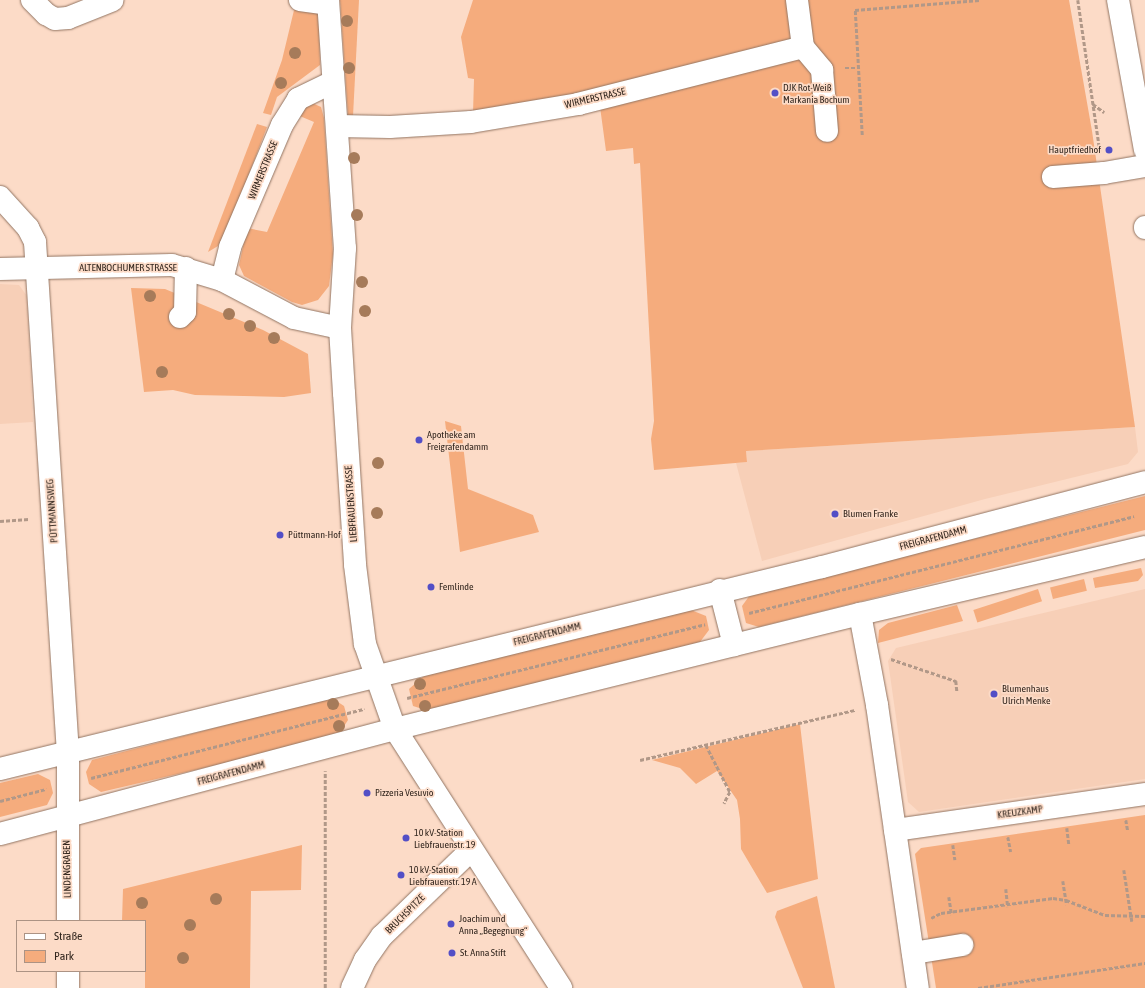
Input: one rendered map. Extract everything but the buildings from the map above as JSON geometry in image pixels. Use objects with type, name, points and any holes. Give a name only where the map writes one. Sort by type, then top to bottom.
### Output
[{"type":"street","points":[[32,0],[46,14],[55,19],[68,18],[107,1]]},
{"type":"street","points":[[300,0],[328,2],[344,248],[340,328]]},
{"type":"street","points":[[796,0],[802,47],[822,70],[827,131]]},
{"type":"street","points":[[1118,0],[1143,128],[1145,150]]},
{"type":"street","name":"WIRMERSTRASSE","points":[[337,126],[390,127],[471,122],[578,104],[802,47]]},
{"type":"street","name":"WIRMERSTRASSE","points":[[222,280],[230,247],[282,125],[298,98],[333,82]]},
{"type":"street","points":[[1053,177],[1104,173],[1145,166]]},
{"type":"street","name":"PÜTTMANNSWEG","points":[[0,197],[28,228],[35,242],[35,269],[68,753]]},
{"type":"street","name":"ALTENBOCHUMER STRASSE","points":[[0,269],[172,265],[222,280],[294,318],[340,328]]},
{"type":"street","points":[[180,318],[185,312],[186,268]]},
{"type":"street","name":"LIEBFRAUENSTRASSE","points":[[340,328],[356,565],[365,644],[375,677]]},
{"type":"street","name":"FREIGRAFENDAMM","points":[[0,770],[720,590],[822,567],[1145,482]]},
{"type":"street","name":"FREIGRAFENDAMM","points":[[0,834],[395,729],[860,614],[1145,546]]},
{"type":"street","points":[[720,590],[734,645]]},
{"type":"street","points":[[860,614],[877,705],[918,988]]},
{"type":"street","points":[[375,677],[395,729],[471,850],[562,988]]},
{"type":"street","points":[[66,816],[68,753]]},
{"type":"street","name":"KREUZKAMP","points":[[895,830],[1145,794]]},
{"type":"street","name":"LINDENGRABEN","points":[[66,816],[68,920]]},
{"type":"street","name":"BRUCHSPITZE","points":[[352,988],[365,960],[382,936],[471,850]]},
{"type":"street","points":[[913,953],[962,945]]},
{"type":"street","points":[[68,972],[68,988]]},
{"type":"path","points":[[862,135],[855,10],[980,0]]},
{"type":"path","points":[[1078,0],[1104,173]]},
{"type":"path","points":[[1093,104],[1104,112]]},
{"type":"path","points":[[0,801],[1134,516]]},
{"type":"path","points":[[892,660],[956,681],[957,691]]},
{"type":"path","points":[[640,760],[706,746],[877,705]]},
{"type":"path","points":[[706,746],[730,792],[724,804]]},
{"type":"path","points":[[325,988],[326,748]]},
{"type":"path","points":[[1124,870],[1132,921]]},
{"type":"path","points":[[1063,881],[1067,906]]},
{"type":"path","points":[[1006,889],[1008,905]]},
{"type":"path","points":[[949,897],[951,914]]},
{"type":"path","points":[[908,921],[929,919],[941,913],[951,914],[1042,899],[1066,900],[1105,915],[1145,916]]},
{"type":"path","points":[[978,988],[1145,962]]},
{"type":"shaded area","points":[[0,284],[19,285],[27,296],[33,422],[0,424]]},
{"type":"shaded area","points":[[1135,427],[1138,452],[1128,464],[985,499],[762,561],[736,463],[747,462],[746,451]]},
{"type":"shaded area","points":[[1145,589],[1145,779],[919,812],[908,802],[888,661],[896,648]]},
{"type":"green space","points":[[340,0],[359,0],[353,116],[348,116]]},
{"type":"green space","points":[[473,0],[1069,0],[1092,131],[1135,427],[746,451],[747,462],[654,470],[651,439],[654,421],[640,163],[634,164],[633,148],[606,151],[598,92],[473,113],[474,79],[468,78],[461,37]]},
{"type":"green space","points":[[295,6],[319,9],[320,65],[277,97],[271,115],[263,113],[282,60]]},
{"type":"green space","points":[[310,102],[321,107],[324,118],[333,254],[329,286],[318,300],[302,305],[292,302],[244,276],[239,265],[247,228],[267,232],[314,122],[295,114]]},
{"type":"green space","points":[[257,124],[267,127],[225,237],[218,246],[208,252]]},
{"type":"green space","points":[[131,288],[165,289],[263,330],[308,354],[311,393],[284,397],[195,395],[173,390],[144,392]]},
{"type":"green space","points":[[445,421],[461,426],[468,489],[533,515],[539,532],[460,552]]},
{"type":"green space","points":[[1145,496],[1145,530],[759,627],[746,623],[742,606],[750,595]]},
{"type":"green space","points":[[1141,568],[1143,575],[1138,581],[1095,588],[1093,578]]},
{"type":"green space","points":[[1084,579],[1087,591],[1053,599],[1050,587]]},
{"type":"green space","points":[[1038,589],[1042,601],[977,622],[973,610]]},
{"type":"green space","points":[[957,605],[963,621],[878,643],[879,630],[888,623]]},
{"type":"green space","points":[[691,610],[706,616],[709,630],[700,642],[432,712],[413,706],[409,689],[425,675]]},
{"type":"green space","points":[[324,699],[335,700],[344,706],[348,720],[341,731],[332,738],[101,792],[89,784],[86,772],[92,760]]},
{"type":"green space","points":[[800,724],[818,879],[767,893],[741,849],[740,819],[737,800],[717,771],[696,784],[680,768],[652,760]]},
{"type":"green space","points":[[38,774],[50,780],[53,793],[47,805],[0,817],[0,783]]},
{"type":"green space","points":[[1145,815],[1145,988],[936,988],[915,854],[921,848]]},
{"type":"green space","points":[[302,845],[301,890],[251,891],[250,988],[145,988],[146,920],[122,920],[123,889]]},
{"type":"green space","points":[[817,896],[835,988],[803,988],[775,917],[777,911]]},
{"type":"place","name":"DJK Rot-Weiß Markania Bochum","points":[[775,93]]},
{"type":"place","name":"Hauptfriedhof","points":[[1109,150]]},
{"type":"place","name":"Apotheke am Freigrafendamm","points":[[419,440]]},
{"type":"place","name":"Blumen Franke","points":[[835,514]]},
{"type":"place","name":"Püttmann-Hof","points":[[280,535]]},
{"type":"place","name":"Femlinde","points":[[431,587]]},
{"type":"place","name":"Blumenhaus Ulrich Menke","points":[[994,694]]},
{"type":"place","name":"Pizzeria Vesuvio","points":[[367,793]]},
{"type":"place","name":"10 kV-Station Liebfrauenstr. 19","points":[[406,838]]},
{"type":"place","name":"10 kV-Station Liebfrauenstr. 19 A","points":[[401,875]]},
{"type":"place","name":"Joachim und Anna „Begegnung“","points":[[451,924]]},
{"type":"place","name":"St. Anna Stift","points":[[452,953]]}]
